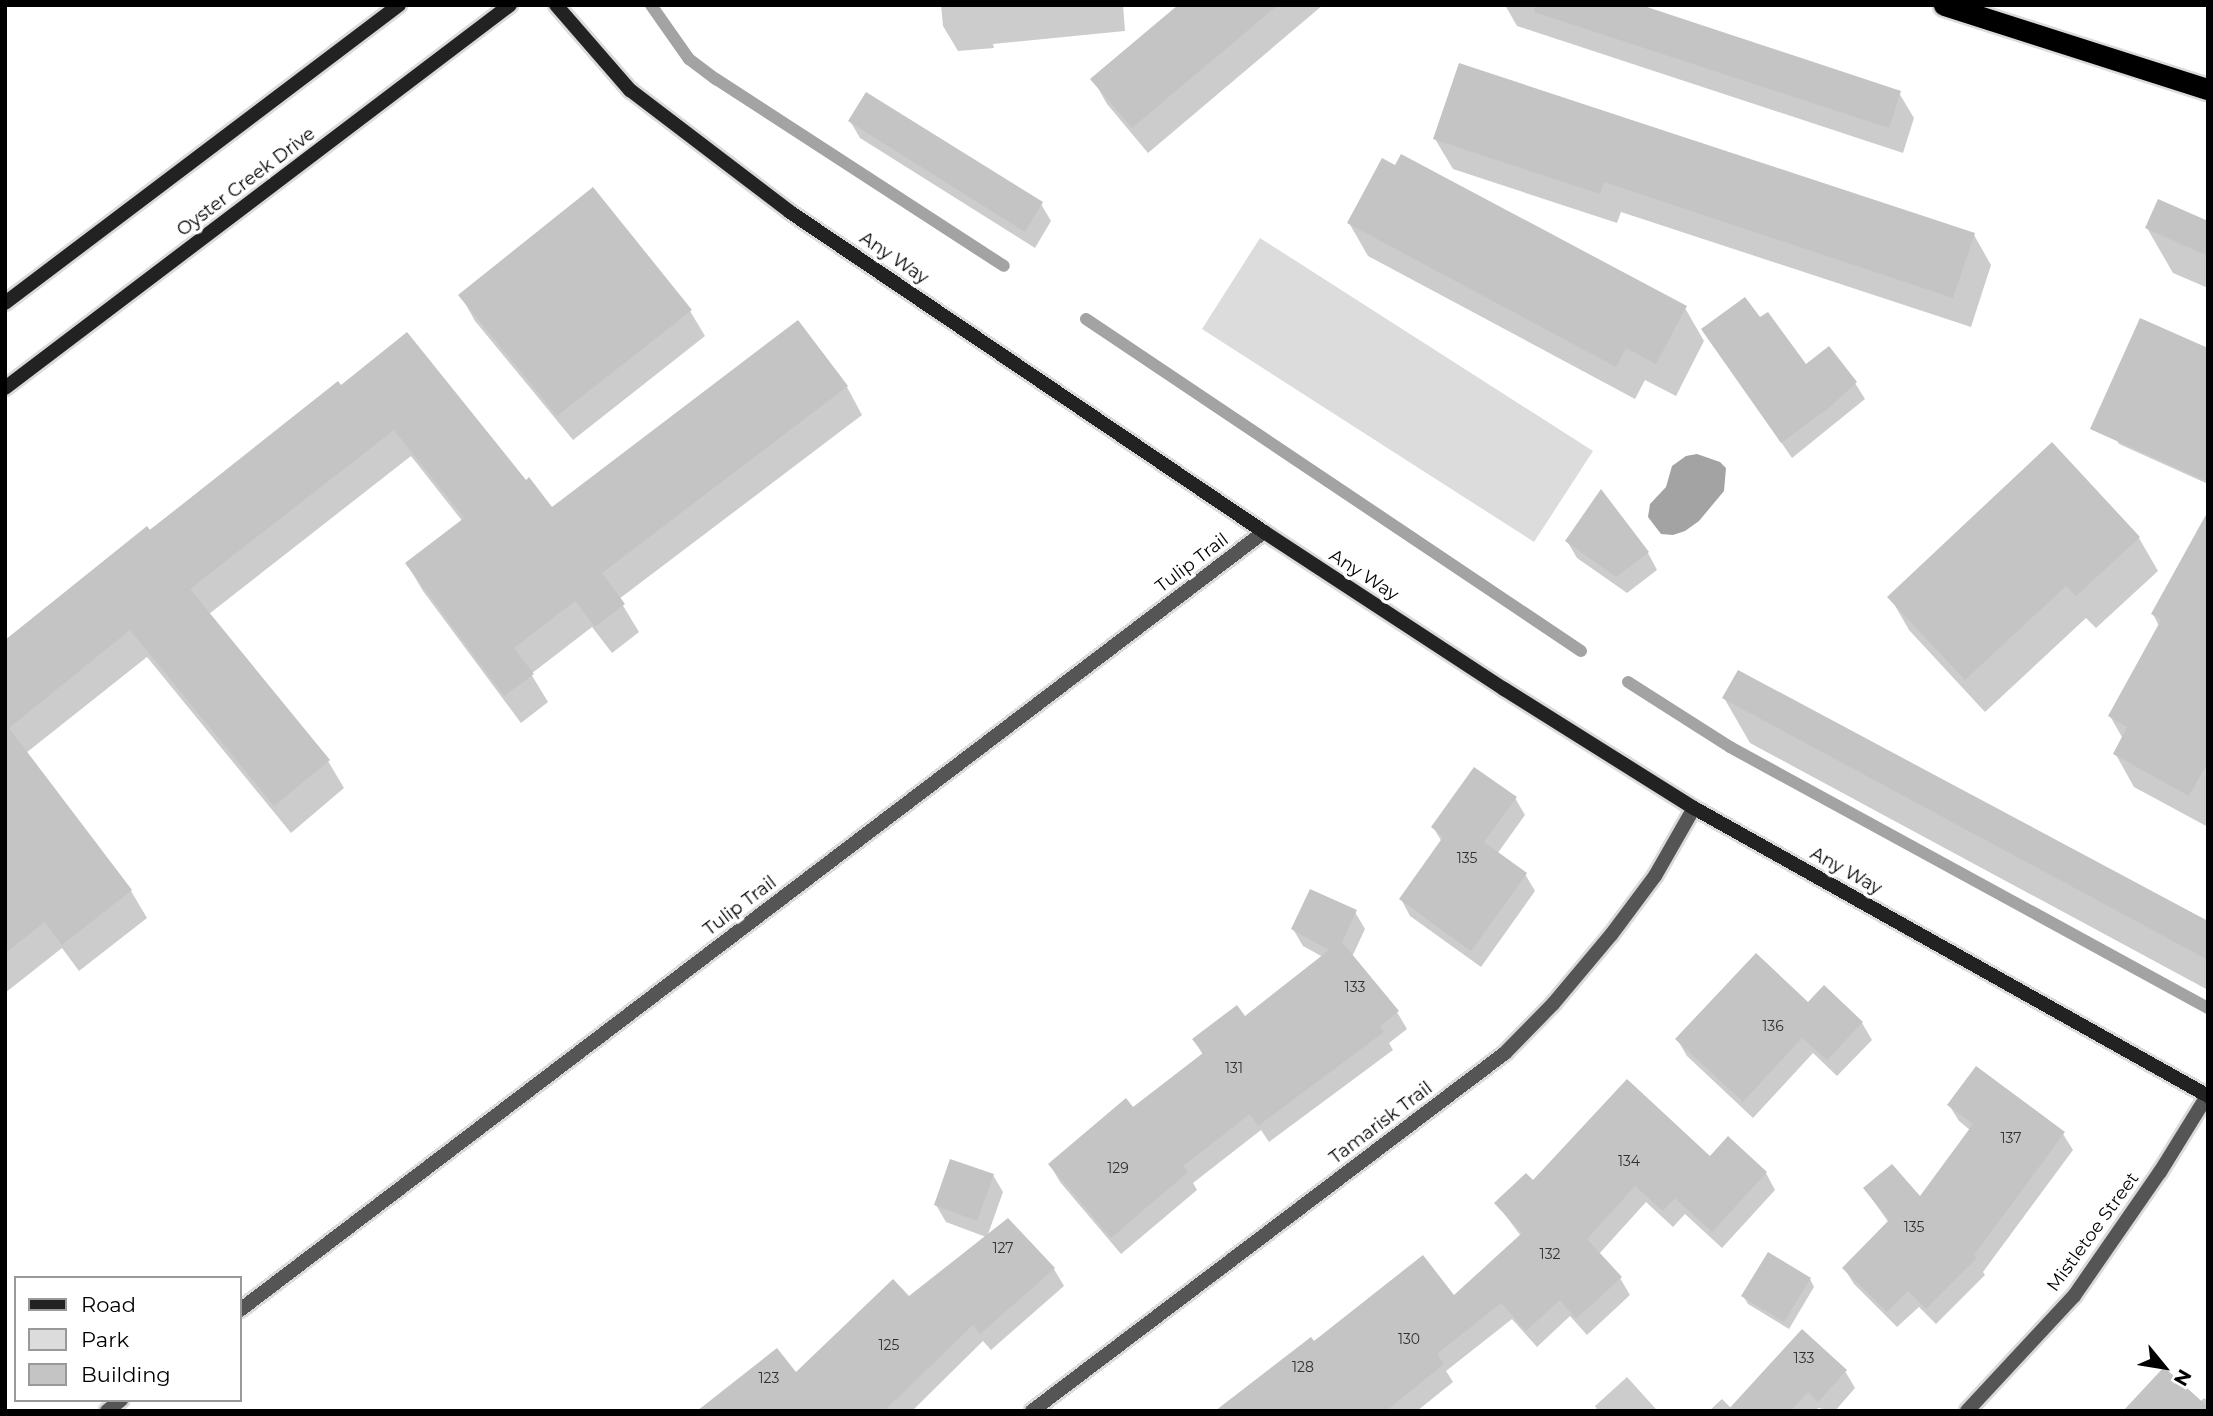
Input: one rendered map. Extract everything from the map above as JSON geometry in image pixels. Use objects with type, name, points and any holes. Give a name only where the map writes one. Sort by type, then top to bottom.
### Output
[{"type":"highway","points":[[1944,5],[2208,89]]},
{"type":"street","points":[[5,303],[399,5]]},
{"type":"street","name":"Oyster Creek Drive","points":[[5,388],[510,5]]},
{"type":"street","name":"Any Way","points":[[556,5],[630,90],[790,212],[1265,532],[1504,689],[1694,808],[2207,1096]]},
{"type":"street","name":"Tulip Trail","points":[[242,1308],[1265,532]]},
{"type":"street","name":"Tamarisk Trail","points":[[1032,1411],[1505,1053],[1553,1004],[1611,935],[1655,876],[1694,808]]},
{"type":"street","name":"Mistletoe Street","points":[[1966,1411],[2074,1296],[2160,1172],[2207,1096]]},
{"type":"green space","points":[[1260,238],[1593,451],[1534,542],[1202,329]]},
{"type":"shaded area","points":[[1697,454],[1720,462],[1726,468],[1724,491],[1699,521],[1685,531],[1673,535],[1661,534],[1648,517],[1650,504],[1666,487],[1672,466],[1686,456]]},
{"type":"building","points":[[1178,5],[1278,5],[1132,128],[1090,79]]},
{"type":"building","points":[[1535,5],[1641,5],[1901,91],[1889,128],[1534,12]]},
{"type":"building","points":[[1459,63],[1975,233],[1953,298],[1604,182],[1600,194],[1433,139]]},
{"type":"building","points":[[866,92],[1043,202],[1025,232],[848,121]]},
{"type":"building","points":[[1401,154],[1687,306],[1656,364],[1626,348],[1616,367],[1347,223],[1382,158],[1395,165]]},
{"type":"building","points":[[593,187],[692,310],[557,416],[458,295]]},
{"type":"building","points":[[2158,199],[2208,221],[2208,256],[2145,228]]},
{"type":"building","points":[[1745,297],[1760,317],[1768,312],[1806,364],[1829,346],[1857,382],[1830,407],[1781,443],[1701,329]]},
{"type":"building","points":[[2140,318],[2208,348],[2208,482],[2090,429]]},
{"type":"building","points":[[798,320],[848,386],[602,573],[625,604],[595,627],[575,601],[514,648],[534,674],[504,696],[405,563],[464,518],[394,430],[190,589],[330,760],[274,806],[130,630],[9,728],[132,890],[62,945],[45,922],[5,953],[5,640],[147,526],[150,530],[338,381],[341,385],[407,332],[526,480],[529,477],[552,507]]},
{"type":"building","points":[[2052,442],[2140,537],[2076,596],[2066,586],[1965,680],[1887,597]]},
{"type":"building","points":[[1601,489],[1649,552],[1616,577],[1565,541]]},
{"type":"building","points":[[2208,511],[2208,762],[2189,796],[2113,754],[2127,727],[2108,716],[2161,620],[2151,614]]},
{"type":"building","points":[[1738,670],[2208,921],[2208,960],[1722,698]]},
{"type":"building","points":[[1474,767],[1517,797],[1484,842],[1527,873],[1471,951],[1399,899],[1443,837],[1431,827]]},
{"type":"building","points":[[1310,889],[1357,910],[1342,942],[1399,1011],[1380,1026],[1384,1032],[1258,1126],[1250,1114],[1183,1166],[1188,1172],[1111,1238],[1048,1164],[1126,1098],[1133,1107],[1203,1053],[1192,1039],[1237,1005],[1245,1016],[1329,950],[1291,929]]},
{"type":"building","points":[[1756,953],[1808,1002],[1824,985],[1863,1022],[1827,1060],[1802,1038],[1743,1102],[1675,1039]]},
{"type":"building","points":[[1976,1066],[2065,1132],[1974,1255],[1977,1258],[1926,1309],[1908,1291],[1887,1312],[1842,1268],[1889,1220],[1863,1188],[1892,1164],[1920,1196],[1973,1124],[1947,1105]]},
{"type":"building","points":[[1627,1079],[1710,1156],[1728,1136],[1767,1172],[1712,1232],[1675,1198],[1663,1211],[1635,1186],[1587,1239],[1622,1277],[1576,1319],[1560,1300],[1526,1331],[1501,1303],[1437,1354],[1444,1364],[1386,1411],[1215,1411],[1311,1337],[1314,1341],[1423,1255],[1454,1295],[1522,1233],[1494,1203],[1526,1173],[1533,1180]]},
{"type":"building","points":[[950,1159],[994,1174],[977,1221],[934,1205]]},
{"type":"building","points":[[1008,1218],[1055,1268],[980,1334],[973,1325],[884,1411],[697,1411],[777,1348],[796,1372],[893,1279],[909,1296]]},
{"type":"building","points":[[1768,1252],[1811,1278],[1784,1322],[1741,1296]]},
{"type":"building","points":[[1802,1329],[1847,1370],[1818,1402],[1808,1392],[1791,1411],[1727,1411]]},
{"type":"building","points":[[2164,1367],[2208,1407],[2208,1411],[2123,1411]]},
{"type":"waterway","points":[[651,5],[689,59],[716,79],[1004,266]]},
{"type":"waterway","points":[[1086,319],[1581,651]]},
{"type":"waterway","points":[[1628,682],[1730,747],[2208,1008]]}]
